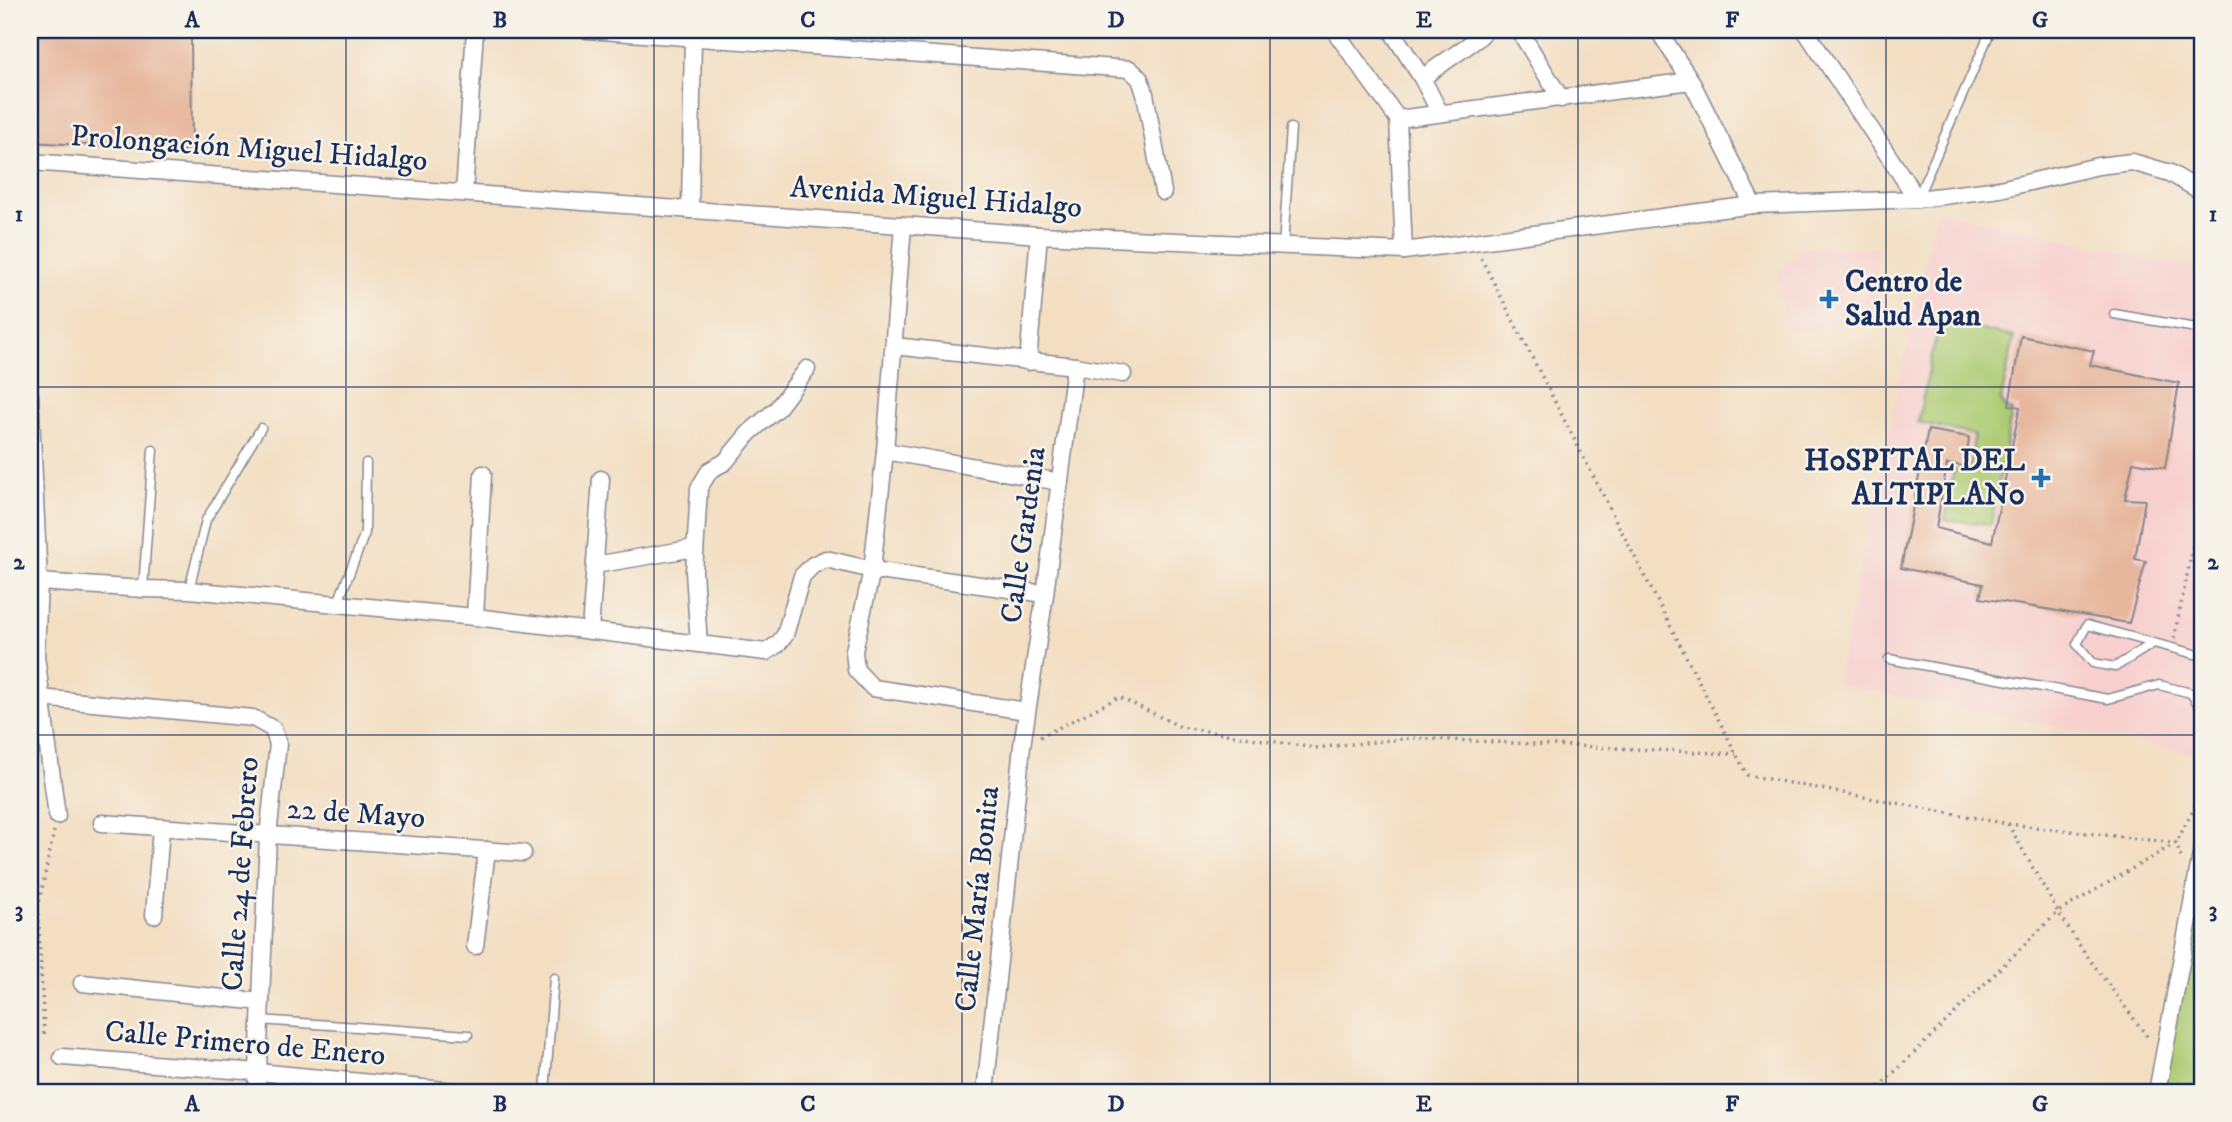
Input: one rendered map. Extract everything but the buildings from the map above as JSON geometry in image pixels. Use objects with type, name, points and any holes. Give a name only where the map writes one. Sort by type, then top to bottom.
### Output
[{"type":"street","points":[[464,193],[475,30]]},
{"type":"street","points":[[587,30],[1130,69],[1140,79],[1145,94],[1163,192]]},
{"type":"street","points":[[1334,30],[1398,119],[1404,251]]},
{"type":"street","points":[[1391,30],[1422,78],[1440,113]]},
{"type":"street","points":[[1422,78],[1486,30]]},
{"type":"street","points":[[1519,30],[1561,100]]},
{"type":"street","points":[[1658,30],[1691,81],[1753,205]]},
{"type":"street","points":[[1805,30],[1917,198]]},
{"type":"street","points":[[690,210],[693,37]]},
{"type":"street","points":[[1398,119],[1561,100],[1691,81]]},
{"type":"street","name":"Prolongación Miguel Hidalgo","points":[[30,162],[464,193]]},
{"type":"street","name":"Avenida Miguel Hidalgo","points":[[464,193],[1039,235],[1404,251],[1753,205],[1917,198],[2000,189],[2098,166],[2132,162],[2170,173],[2202,192]]},
{"type":"street","points":[[903,225],[885,451],[872,570],[854,651],[856,670],[873,688],[1027,711]]},
{"type":"street","points":[[1028,362],[1039,235]]},
{"type":"street","points":[[894,346],[1075,366],[1123,374]]},
{"type":"street","name":"Calle Gardenia","points":[[1027,711],[1075,366]]},
{"type":"street","points":[[699,644],[694,572],[699,488],[710,470],[725,462],[749,433],[777,409],[807,369]]},
{"type":"street","points":[[30,395],[39,582],[33,657],[57,816]]},
{"type":"street","points":[[885,451],[1060,482]]},
{"type":"street","points":[[475,617],[483,474]]},
{"type":"street","points":[[590,631],[601,479]]},
{"type":"street","points":[[595,565],[695,548]]},
{"type":"street","points":[[39,582],[189,590],[475,617],[766,652],[778,645],[785,635],[802,576],[813,565],[826,559],[872,570],[1045,594]]},
{"type":"street","name":"Calle 24 de Febrero","points":[[40,698],[253,718],[273,729],[278,744],[268,836],[257,1092]]},
{"type":"street","name":"Calle María Bonita","points":[[985,1092],[1027,711]]},
{"type":"street","name":"22 de Mayo","points":[[102,823],[523,853]]},
{"type":"street","points":[[154,915],[161,829]]},
{"type":"street","points":[[475,946],[487,850]]},
{"type":"street","points":[[2157,1092],[2202,854]]},
{"type":"street","points":[[82,983],[261,1002]]},
{"type":"street","name":"Calle Primero de Enero","points":[[62,1057],[464,1092]]},
{"type":"lane","points":[[1917,198],[1992,30]]},
{"type":"lane","points":[[1283,247],[1291,128]]},
{"type":"lane","points":[[2114,314],[2202,329]]},
{"type":"lane","points":[[189,590],[206,520],[261,428]]},
{"type":"lane","points":[[143,589],[153,450]]},
{"type":"lane","points":[[337,605],[365,533],[366,463]]},
{"type":"lane","points":[[2152,643],[2115,667],[2093,663],[2077,644],[2087,625],[2202,656]]},
{"type":"lane","points":[[1889,659],[2108,699],[2159,685],[2191,693],[2202,710]]},
{"type":"lane","points":[[545,1092],[554,978]]},
{"type":"lane","points":[[260,1020],[468,1035]]},
{"type":"path","points":[[1474,243],[1747,775],[2008,824],[2176,843]]},
{"type":"path","points":[[2172,647],[2202,503]]},
{"type":"path","points":[[1022,746],[1119,697],[1181,727],[1315,748],[1412,738],[1736,754]]},
{"type":"path","points":[[1874,1092],[2058,912],[2176,843],[2202,793]]},
{"type":"path","points":[[44,1034],[38,908],[57,816]]},
{"type":"path","points":[[2008,824],[2058,912],[2107,985],[2163,1057]]},
{"type":"path","points":[[2176,843],[2183,864]]},
{"type":"shaded area","name":"H0SPITAL DEL ALTIPLAN0","points":[[1936,210],[2202,271],[2202,755],[1836,684]]},
{"type":"shaded area","name":"Centro de Salud Apan","points":[[1801,246],[1878,248],[1877,322],[1786,332],[1777,276]]},
{"type":"green space","points":[[1939,321],[2014,337],[2001,400],[2005,408],[2012,411],[1991,524],[1945,520],[1954,470],[1970,469],[1974,435],[1918,422]]},
{"type":"green space","points":[[2202,876],[2202,1092],[2161,1092]]},
{"type":"place","name":"Centro de Salud Apan","points":[[1829,299]]},
{"type":"place","name":"H0SPITAL DEL ALTIPLAN0","points":[[2041,478]]}]
